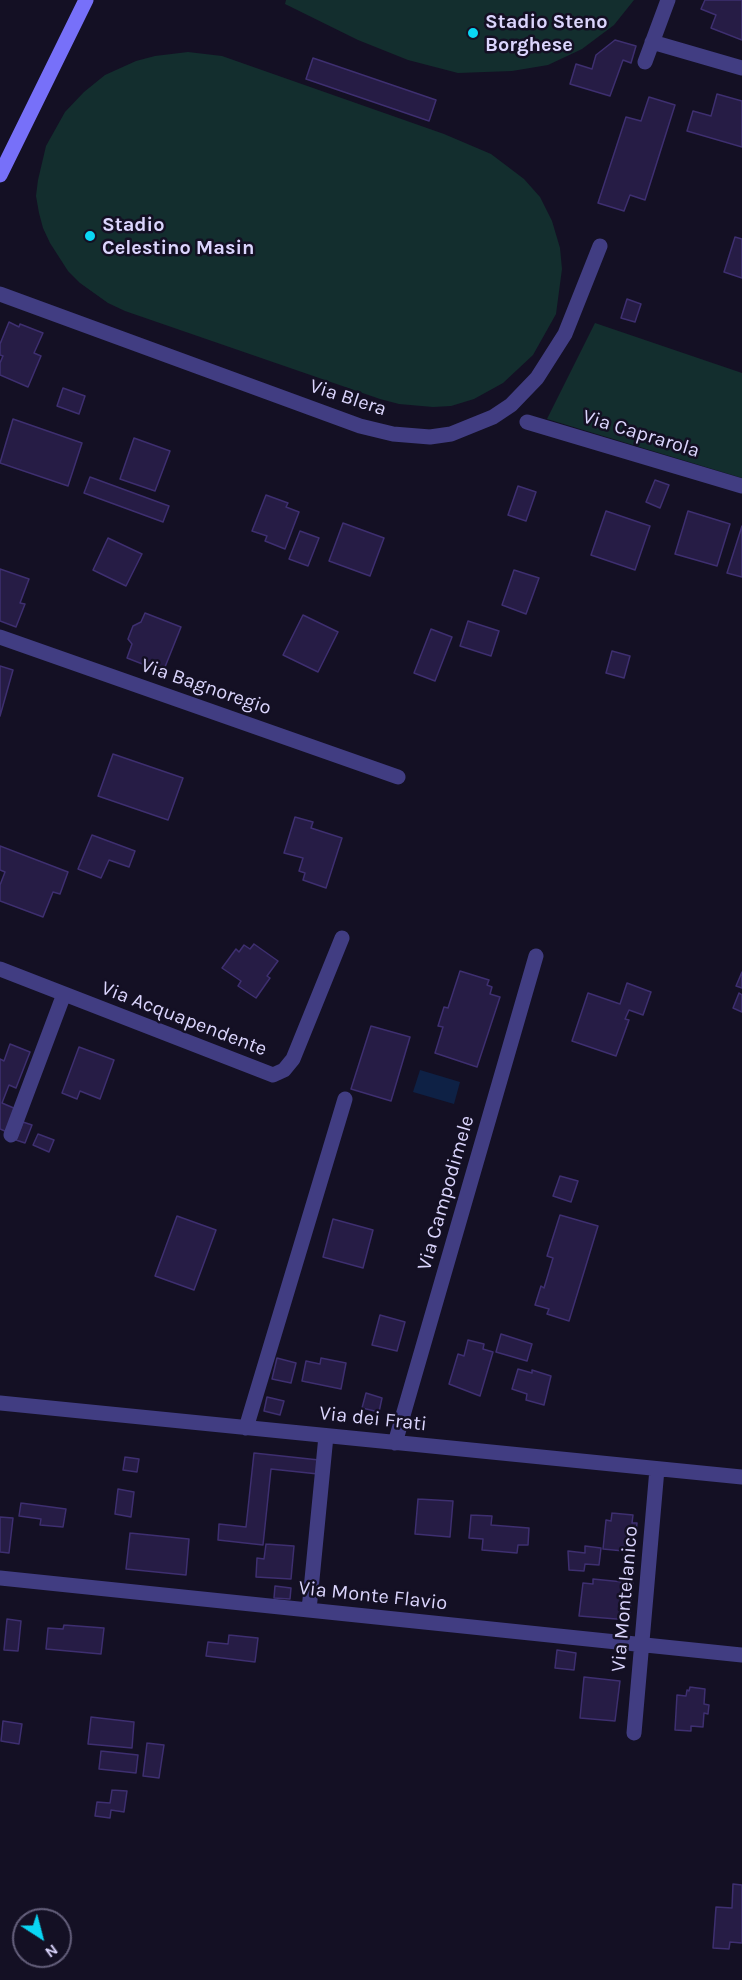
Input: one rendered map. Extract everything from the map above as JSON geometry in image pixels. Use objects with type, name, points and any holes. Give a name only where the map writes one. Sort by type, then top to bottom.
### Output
[{"type":"main road","points":[[0,175],[86,0]]},
{"type":"street","points":[[645,62],[668,0]]},
{"type":"street","points":[[652,42],[742,68]]},
{"type":"street","name":"Via Blera","points":[[0,294],[360,426],[393,434],[430,437],[451,434],[493,417],[510,405],[537,378],[565,334],[600,246]]},
{"type":"street","name":"Via Caprarola","points":[[527,422],[742,486]]},
{"type":"street","name":"Via Bagnoregio","points":[[0,637],[398,777]]},
{"type":"street","name":"Via Acquapendente","points":[[0,969],[273,1075],[284,1070],[293,1059],[342,938]]},
{"type":"street","name":"Via Campodimele","points":[[395,1443],[536,956]]},
{"type":"street","points":[[11,1135],[64,994]]},
{"type":"street","points":[[246,1428],[345,1098]]},
{"type":"street","name":"Via dei Frati","points":[[0,1402],[742,1477]]},
{"type":"street","points":[[309,1610],[326,1436]]},
{"type":"street","name":"Via Montelanico","points":[[634,1733],[657,1469]]},
{"type":"street","name":"Via Monte Flavio","points":[[0,1578],[742,1655]]},
{"type":"green space","name":"Stadio Steno Borghese","points":[[286,0],[634,0],[614,25],[582,49],[548,65],[512,71],[458,73],[408,60],[358,40],[285,4]]},
{"type":"green space","points":[[188,52],[222,56],[444,134],[491,154],[524,179],[540,197],[552,221],[560,248],[562,269],[556,314],[533,355],[503,383],[474,399],[451,406],[399,404],[125,311],[108,303],[80,283],[68,271],[50,243],[39,213],[36,196],[46,146],[65,112],[105,75],[136,61]]},
{"type":"green space","points":[[595,323],[742,373],[742,478],[547,419]]},
{"type":"water","points":[[420,1070],[460,1082],[454,1104],[413,1092]]},
{"type":"building","points":[[705,0],[742,0],[742,40],[711,28],[716,15],[701,9]]},
{"type":"building","points":[[615,40],[636,46],[631,63],[623,60],[610,96],[570,84],[576,64],[592,69],[596,55]]},
{"type":"building","points":[[313,58],[436,100],[429,121],[306,79]]},
{"type":"building","points":[[717,94],[742,101],[742,147],[687,131],[693,111],[711,116]]},
{"type":"building","points":[[649,97],[675,105],[645,200],[630,195],[624,211],[598,203],[626,117],[641,121]]},
{"type":"building","points":[[735,237],[742,239],[742,278],[724,272]]},
{"type":"building","points":[[627,299],[641,304],[635,322],[621,318]]},
{"type":"building","points":[[9,322],[43,333],[34,353],[41,356],[28,387],[0,375],[0,363],[3,356],[0,355],[0,344]]},
{"type":"building","points":[[63,388],[85,396],[79,414],[57,406]]},
{"type":"building","points":[[13,419],[82,443],[68,486],[0,463]]},
{"type":"building","points":[[134,438],[170,451],[155,491],[120,479]]},
{"type":"building","points":[[90,477],[169,506],[163,522],[84,493]]},
{"type":"building","points":[[655,480],[669,485],[660,508],[646,502]]},
{"type":"building","points":[[518,486],[536,492],[526,521],[508,515]]},
{"type":"building","points":[[266,495],[288,503],[286,507],[299,512],[285,549],[265,541],[267,536],[252,531]]},
{"type":"building","points":[[606,511],[650,526],[635,570],[591,555]]},
{"type":"building","points":[[688,511],[730,524],[717,566],[675,554]]},
{"type":"building","points":[[343,523],[384,538],[370,576],[329,561]]},
{"type":"building","points":[[742,526],[742,577],[727,573]]},
{"type":"building","points":[[300,531],[319,538],[308,566],[289,559]]},
{"type":"building","points":[[108,538],[142,554],[126,586],[93,570]]},
{"type":"building","points":[[0,569],[29,579],[20,603],[25,604],[16,627],[0,621]]},
{"type":"building","points":[[514,570],[539,578],[526,614],[502,605]]},
{"type":"building","points":[[145,613],[181,627],[163,672],[127,658],[132,644],[128,639],[133,626],[141,622]]},
{"type":"building","points":[[303,615],[338,632],[318,672],[283,655]]},
{"type":"building","points":[[468,621],[499,631],[491,656],[460,646]]},
{"type":"building","points":[[431,629],[452,637],[435,681],[414,673]]},
{"type":"building","points":[[612,651],[630,656],[624,678],[606,673]]},
{"type":"building","points":[[0,666],[13,670],[0,716]]},
{"type":"building","points":[[113,754],[183,778],[168,820],[98,796]]},
{"type":"building","points":[[295,817],[313,822],[311,828],[342,838],[326,888],[303,880],[305,873],[299,871],[303,858],[284,853]]},
{"type":"building","points":[[92,835],[135,851],[129,867],[109,860],[101,878],[78,869]]},
{"type":"building","points":[[0,846],[68,872],[60,894],[53,892],[43,917],[0,901],[0,885],[5,872],[0,870]]},
{"type":"building","points":[[254,944],[278,961],[267,976],[270,978],[256,998],[238,986],[241,981],[222,968],[236,949],[239,952],[244,945],[250,949]]},
{"type":"building","points":[[460,971],[489,980],[487,985],[492,987],[490,994],[500,997],[477,1067],[435,1053],[443,1027],[438,1026],[444,1007],[448,1008]]},
{"type":"building","points":[[742,972],[742,988],[736,986]]},
{"type":"building","points":[[627,983],[651,992],[643,1015],[629,1010],[625,1019],[629,1020],[616,1056],[572,1041],[588,993],[620,1004]]},
{"type":"building","points":[[739,993],[742,995],[742,1012],[733,1008]]},
{"type":"building","points":[[371,1026],[410,1037],[391,1101],[351,1089]]},
{"type":"building","points":[[10,1044],[30,1052],[16,1088],[9,1085],[2,1103],[16,1109],[7,1132],[0,1129],[0,1059],[4,1061]]},
{"type":"building","points":[[79,1047],[114,1060],[100,1099],[80,1091],[77,1099],[62,1093]]},
{"type":"building","points":[[23,1122],[32,1125],[25,1143],[16,1140]]},
{"type":"building","points":[[38,1134],[54,1140],[49,1152],[33,1145]]},
{"type":"building","points":[[560,1176],[578,1181],[571,1202],[553,1196]]},
{"type":"building","points":[[560,1215],[598,1226],[569,1321],[547,1314],[549,1309],[535,1305],[541,1286],[544,1288],[553,1258],[547,1256]]},
{"type":"building","points":[[177,1216],[216,1230],[194,1290],[155,1276]]},
{"type":"building","points":[[333,1219],[373,1230],[363,1268],[323,1257]]},
{"type":"building","points":[[380,1315],[405,1322],[397,1351],[372,1345]]},
{"type":"building","points":[[501,1334],[532,1344],[527,1361],[496,1352]]},
{"type":"building","points":[[468,1340],[484,1344],[483,1349],[493,1352],[480,1396],[449,1384],[458,1354],[464,1356]]},
{"type":"building","points":[[277,1358],[296,1363],[291,1383],[272,1379]]},
{"type":"building","points":[[321,1358],[346,1363],[341,1389],[302,1381],[306,1361],[320,1364]]},
{"type":"building","points":[[518,1369],[532,1373],[532,1370],[551,1376],[544,1405],[526,1400],[527,1394],[512,1389]]},
{"type":"building","points":[[366,1393],[382,1398],[379,1412],[362,1408]]},
{"type":"building","points":[[267,1397],[284,1401],[280,1415],[264,1411]]},
{"type":"building","points":[[254,1453],[319,1460],[318,1474],[271,1469],[263,1545],[218,1540],[219,1524],[246,1527]]},
{"type":"building","points":[[125,1457],[139,1459],[137,1472],[123,1470]]},
{"type":"building","points":[[118,1489],[134,1492],[131,1517],[115,1514]]},
{"type":"building","points":[[418,1499],[453,1501],[450,1537],[415,1534]]},
{"type":"building","points":[[21,1503],[66,1509],[63,1527],[40,1525],[41,1519],[19,1516]]},
{"type":"building","points":[[612,1513],[633,1515],[632,1523],[637,1523],[634,1552],[603,1549],[606,1520],[611,1521]]},
{"type":"building","points":[[471,1515],[492,1516],[491,1525],[529,1528],[528,1545],[518,1545],[517,1553],[482,1550],[483,1539],[469,1538]]},
{"type":"building","points":[[0,1517],[13,1518],[9,1553],[0,1552]]},
{"type":"building","points":[[130,1533],[189,1539],[186,1575],[126,1569]]},
{"type":"building","points":[[266,1544],[294,1546],[291,1579],[256,1577],[257,1558],[264,1559]]},
{"type":"building","points":[[585,1546],[601,1548],[599,1565],[585,1564],[584,1571],[569,1570],[568,1551],[585,1553]]},
{"type":"building","points":[[593,1579],[633,1583],[629,1620],[579,1616],[583,1583],[593,1584]]},
{"type":"building","points":[[275,1586],[291,1588],[290,1599],[274,1598]]},
{"type":"building","points":[[7,1619],[21,1621],[18,1651],[4,1650]]},
{"type":"building","points":[[64,1625],[104,1628],[101,1654],[46,1649],[48,1628],[63,1629]]},
{"type":"building","points":[[229,1635],[258,1638],[255,1662],[206,1656],[208,1642],[228,1644]]},
{"type":"building","points":[[557,1650],[576,1653],[574,1670],[555,1668]]},
{"type":"building","points":[[584,1677],[620,1681],[615,1721],[580,1718]]},
{"type":"building","points":[[690,1687],[705,1689],[704,1704],[709,1705],[708,1714],[704,1713],[703,1727],[691,1726],[691,1731],[675,1730],[677,1695],[686,1696]]},
{"type":"building","points":[[91,1717],[134,1722],[132,1748],[88,1744]]},
{"type":"building","points":[[3,1721],[22,1724],[19,1744],[1,1741]]},
{"type":"building","points":[[147,1743],[164,1745],[159,1778],[143,1776]]},
{"type":"building","points":[[101,1751],[138,1755],[136,1773],[99,1769]]},
{"type":"building","points":[[112,1790],[127,1791],[124,1812],[111,1810],[110,1818],[95,1816],[97,1802],[110,1803]]},
{"type":"building","points":[[733,1884],[742,1885],[742,1943],[730,1942],[729,1949],[713,1948],[716,1907],[732,1908]]},
{"type":"place","name":"Stadio Steno Borghese","points":[[473,33]]},
{"type":"place","name":"Stadio Celestino Masin","points":[[90,236]]}]
